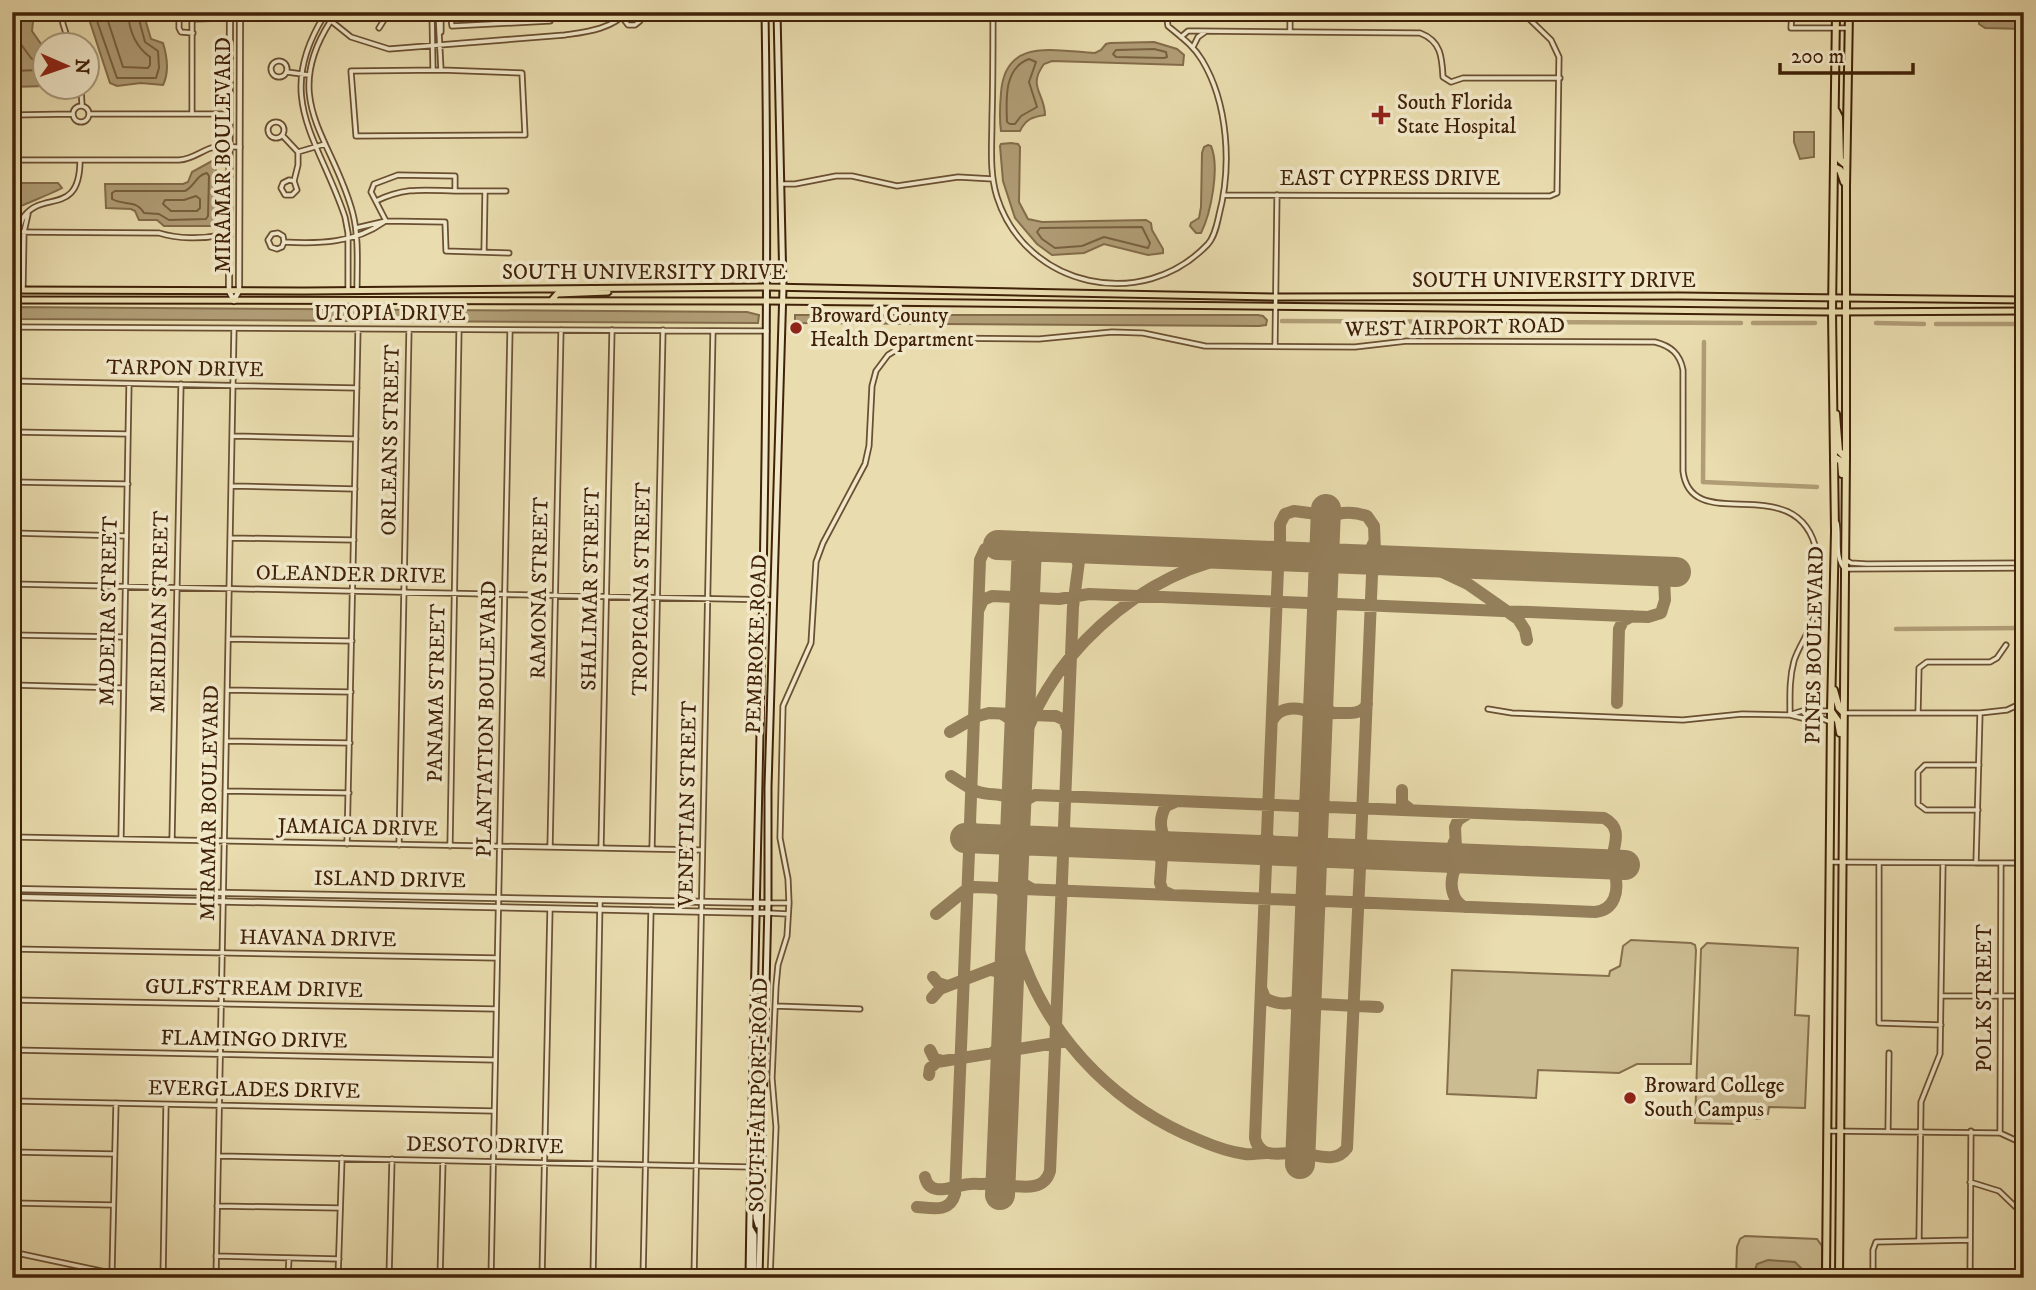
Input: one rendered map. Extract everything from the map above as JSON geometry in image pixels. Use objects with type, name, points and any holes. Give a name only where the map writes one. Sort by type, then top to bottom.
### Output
[{"type":"highway","name":"PINES BOULEVARD","points":[[1826,1278],[1836,12]]},
{"type":"highway","name":"PINES BOULEVARD","points":[[1839,1278],[1849,12]]},
{"type":"highway","points":[[1835,109],[1839,117],[1840,160],[1846,164]]},
{"type":"highway","points":[[1833,167],[1840,171],[1846,187]]},
{"type":"highway","points":[[1833,405],[1838,419],[1839,451],[1846,458]]},
{"type":"highway","points":[[1834,457],[1842,462],[1846,510]]},
{"type":"highway","points":[[1831,681],[1839,708],[1844,713]]},
{"type":"highway","points":[[1831,711],[1839,725],[1843,769]]},
{"type":"highway","points":[[1827,1236],[1839,1245]]},
{"type":"main road","name":"PEMBROKE ROAD","points":[[749,1278],[768,287],[765,12]]},
{"type":"main road","name":"PEMBROKE ROAD","points":[[758,1278],[773,600],[783,288],[778,12]]},
{"type":"main road","name":"SOUTH UNIVERSITY DRIVE","points":[[18,289],[348,291],[768,287],[1276,297],[1681,296],[1832,300],[2024,300]]},
{"type":"main road","points":[[551,301],[557,294],[618,291],[624,288]]},
{"type":"main road","points":[[28,300],[42,290]]},
{"type":"main road","name":"SOUTH UNIVERSITY DRIVE","points":[[12,298],[234,301],[767,301],[1605,308],[1846,313],[2024,311]]},
{"type":"main road","points":[[751,1167],[757,1176],[756,1218],[760,1231]]},
{"type":"main road","points":[[750,1228],[754,1235],[754,1274],[758,1278]]},
{"type":"street","points":[[61,12],[66,32]]},
{"type":"street","points":[[179,12],[181,32],[193,33]]},
{"type":"street","points":[[192,12],[192,114]]},
{"type":"street","points":[[192,19],[239,12]]},
{"type":"street","name":"MIRAMAR BOULEVARD","points":[[234,301],[239,291],[239,12]]},
{"type":"street","points":[[379,27],[389,12]]},
{"type":"street","points":[[432,12],[433,70]]},
{"type":"street","points":[[440,12],[441,70]]},
{"type":"street","points":[[439,33],[443,28],[440,12]]},
{"type":"street","points":[[450,12],[452,26],[550,21],[548,12]]},
{"type":"street","points":[[348,291],[348,227],[302,108],[299,84],[312,34],[322,14],[351,37],[389,49],[577,34],[608,25],[626,12]]},
{"type":"street","points":[[622,17],[628,24],[635,25],[640,21],[639,12]]},
{"type":"street","points":[[700,12],[704,15],[728,17]]},
{"type":"street","points":[[993,12],[993,178],[1003,213],[1019,239],[1039,258],[1075,278],[1108,284],[1141,281],[1175,267],[1200,250],[1213,235],[1224,195],[1222,118],[1213,83],[1193,47],[1168,26],[1166,12]]},
{"type":"street","points":[[1290,12],[1290,32]]},
{"type":"street","points":[[1181,37],[1188,31],[1420,33],[1431,39],[1440,50],[1443,77],[1451,82],[1463,78],[1560,78],[1556,47],[1522,12]]},
{"type":"street","points":[[1792,12],[1791,28],[1849,27]]},
{"type":"street","name":"MIRAMAR BOULEVARD","points":[[230,15],[229,291],[234,301]]},
{"type":"street","points":[[432,20],[439,20]]},
{"type":"street","points":[[330,22],[314,51],[308,93],[311,111],[349,200],[356,228],[357,290]]},
{"type":"street","points":[[1193,47],[1198,37],[1207,32]]},
{"type":"street","points":[[281,62],[287,66],[287,72],[282,77],[277,77],[272,72],[272,66],[281,62]]},
{"type":"street","points":[[441,70],[522,72],[524,135],[356,136],[351,71],[441,70]]},
{"type":"street","points":[[287,72],[309,75]]},
{"type":"street","name":"EAST CYPRESS DRIVE","points":[[1224,195],[1550,195],[1557,192],[1560,78]]},
{"type":"street","points":[[82,102],[82,106]]},
{"type":"street","points":[[90,114],[88,109],[82,106],[75,109],[74,114],[78,121],[83,122],[90,114],[230,114]]},
{"type":"street","points":[[12,115],[74,114]]},
{"type":"street","points":[[271,123],[281,123],[284,129],[282,135],[275,138],[269,134],[271,123]]},
{"type":"street","points":[[282,135],[298,152],[294,181],[296,192],[285,195],[281,188],[283,183],[287,180],[294,181]]},
{"type":"street","points":[[298,152],[325,144]]},
{"type":"street","points":[[12,160],[190,160],[215,146],[240,147]]},
{"type":"street","points":[[12,298],[18,289],[23,216],[69,194],[80,174],[80,160]]},
{"type":"street","points":[[386,221],[371,192],[374,184],[398,175],[455,176],[455,191]]},
{"type":"street","points":[[782,184],[836,176],[852,176],[897,186],[958,177],[993,178]]},
{"type":"street","points":[[376,201],[409,189],[506,191]]},
{"type":"street","points":[[484,252],[485,191]]},
{"type":"street","points":[[1275,346],[1278,195]]},
{"type":"street","points":[[12,232],[214,236],[222,235],[230,221]]},
{"type":"street","points":[[356,228],[386,221],[444,222],[446,251],[509,253]]},
{"type":"street","points":[[284,242],[348,240],[371,232],[386,221]]},
{"type":"street","points":[[278,233],[283,236],[284,242],[280,248],[275,249],[268,239],[272,234],[278,233]]},
{"type":"street","name":"UTOPIA DRIVE","points":[[12,327],[767,331]]},
{"type":"street","name":"MIRAMAR BOULEVARD","points":[[216,1278],[234,329]]},
{"type":"street","points":[[347,844],[358,330]]},
{"type":"street","name":"ORLEANS STREET","points":[[399,845],[408,330]]},
{"type":"street","name":"PANAMA STREET","points":[[450,846],[459,330]]},
{"type":"street","name":"PLANTATION BOULEVARD","points":[[491,1278],[510,330]]},
{"type":"street","name":"RAMONA STREET","points":[[551,847],[561,330]]},
{"type":"street","name":"SHALIMAR STREET","points":[[601,848],[612,330]]},
{"type":"street","name":"TROPICANA STREET","points":[[652,849],[663,330]]},
{"type":"street","name":"VENETIAN STREET","points":[[694,1278],[713,331]]},
{"type":"street","name":"WEST AIRPORT ROAD","points":[[888,355],[909,342],[926,338],[1039,339],[1100,332],[1143,334],[1205,346],[1355,347],[1416,341],[1666,344],[1676,352],[1684,370],[1683,471],[1690,493],[1707,502],[1759,504],[1785,510],[1804,524],[1812,537],[1816,551],[1817,603],[1812,624],[1795,660],[1790,681],[1790,715]]},
{"type":"street","name":"SOUTH AIRPORT ROAD","points":[[770,1278],[776,1127],[772,1078],[775,1006],[777,971],[786,936],[789,903],[788,879],[780,838],[783,706],[809,650],[816,562],[865,464],[869,446],[872,386],[876,371],[888,355]]},
{"type":"street","name":"TARPON DRIVE","points":[[12,381],[357,388]]},
{"type":"street","name":"MADEIRA STREET","points":[[121,839],[130,384]]},
{"type":"street","name":"MERIDIAN STREET","points":[[172,840],[181,384]]},
{"type":"street","points":[[12,432],[128,434]]},
{"type":"street","points":[[233,436],[356,439]]},
{"type":"street","points":[[12,482],[128,484]]},
{"type":"street","points":[[232,486],[355,489]]},
{"type":"street","points":[[1834,507],[1839,531],[1839,561],[1846,569],[2024,565]]},
{"type":"street","points":[[12,533],[126,536]]},
{"type":"street","points":[[231,538],[354,540]]},
{"type":"street","points":[[1846,560],[1867,564],[2024,565]]},
{"type":"street","name":"OLEANDER DRIVE","points":[[12,584],[773,600]]},
{"type":"street","points":[[12,635],[124,637]]},
{"type":"street","points":[[229,639],[352,642]]},
{"type":"street","points":[[1918,713],[1919,668],[1922,665],[1927,662],[1990,662],[1997,658],[2006,645]]},
{"type":"street","points":[[12,685],[123,688]]},
{"type":"street","points":[[228,690],[351,692]]},
{"type":"street","points":[[1844,713],[1980,713],[2007,710],[2024,702]]},
{"type":"street","points":[[1488,709],[1512,713],[1684,720],[1742,714],[1790,715],[1821,718],[1830,723]]},
{"type":"street","points":[[1790,715],[1802,711],[1831,711]]},
{"type":"street","points":[[1976,863],[1980,713]]},
{"type":"street","points":[[227,741],[350,743]]},
{"type":"street","points":[[1978,810],[1920,808],[1918,772],[1925,765],[1979,765]]},
{"type":"street","points":[[781,783],[787,783]]},
{"type":"street","points":[[225,791],[349,793]]},
{"type":"street","name":"JAMAICA DRIVE","points":[[12,837],[702,850]]},
{"type":"street","points":[[1830,862],[2024,863]]},
{"type":"street","points":[[1879,863],[1879,1023],[1941,1024]]},
{"type":"street","points":[[1919,1239],[1921,1102],[1940,1054],[1943,864]]},
{"type":"street","name":"POLK STREET","points":[[2000,1133],[2001,864]]},
{"type":"street","name":"ISLAND DRIVE","points":[[12,889],[768,903]]},
{"type":"street","name":"ISLAND DRIVE","points":[[12,897],[768,914]]},
{"type":"street","points":[[593,1278],[600,900]]},
{"type":"street","points":[[768,903],[789,903]]},
{"type":"street","points":[[542,1278],[550,908]]},
{"type":"street","points":[[643,1278],[651,910]]},
{"type":"street","points":[[768,914],[788,914]]},
{"type":"street","name":"HAVANA DRIVE","points":[[12,949],[497,958]]},
{"type":"street","points":[[1942,996],[2024,996]]},
{"type":"street","name":"GULFSTREAM DRIVE","points":[[12,1000],[496,1009]]},
{"type":"street","points":[[775,1006],[860,1009]]},
{"type":"street","name":"FLAMINGO DRIVE","points":[[12,1051],[495,1060]]},
{"type":"street","points":[[1888,1131],[1889,1053]]},
{"type":"street","name":"EVERGLADES DRIVE","points":[[12,1101],[494,1111]]},
{"type":"street","points":[[112,1272],[116,1103]]},
{"type":"street","points":[[163,1278],[166,1104]]},
{"type":"street","points":[[1828,1130],[2000,1133],[2023,1143]]},
{"type":"street","points":[[1970,1278],[1971,1132]]},
{"type":"street","points":[[12,1153],[114,1154]]},
{"type":"street","name":"DESOTO DRIVE","points":[[219,1156],[751,1167]]},
{"type":"street","points":[[338,1278],[341,1158]]},
{"type":"street","points":[[389,1278],[392,1160]]},
{"type":"street","points":[[440,1278],[443,1160]]},
{"type":"street","points":[[1970,1182],[1999,1191],[2023,1214],[2021,1278]]},
{"type":"street","points":[[12,1203],[113,1205]]},
{"type":"street","points":[[217,1206],[340,1208]]},
{"type":"street","points":[[1873,1278],[1873,1250],[1876,1242],[1970,1240]]},
{"type":"street","points":[[12,1252],[134,1278]]},
{"type":"street","points":[[216,1256],[339,1259]]},
{"type":"street","points":[[288,1278],[289,1258]]},
{"type":"shaded area","points":[[1631,940],[1695,945],[1691,1064],[1637,1064],[1619,1073],[1538,1070],[1536,1098],[1447,1094],[1452,970],[1609,976],[1610,971],[1620,966],[1623,946]]},
{"type":"shaded area","points":[[1707,943],[1798,948],[1795,1015],[1809,1016],[1805,1108],[1769,1107],[1768,1114],[1761,1114],[1760,1119],[1741,1117],[1740,1124],[1695,1123],[1701,949]]},
{"type":"shaded area","points":[[1745,1236],[1817,1239],[1822,1246],[1822,1278],[1736,1278],[1737,1247],[1740,1239]]},
{"type":"water","points":[[12,12],[34,12],[32,86],[12,87]]},
{"type":"water","points":[[90,12],[143,12],[151,39],[163,43],[167,70],[163,85],[141,83],[117,86],[110,83],[102,59],[102,32],[93,32]]},
{"type":"water","points":[[1979,12],[1987,12],[1988,20],[2024,20],[2024,29],[1985,28],[1979,24]]},
{"type":"water","points":[[1154,42],[1177,49],[1184,55],[1183,65],[1052,61],[1044,64],[1037,79],[1045,115],[1030,119],[1020,131],[1001,131],[1000,102],[1005,75],[1012,63],[1022,55],[1048,50],[1095,53],[1110,43]]},
{"type":"water","points":[[1794,132],[1814,132],[1814,157],[1800,159],[1794,142]]},
{"type":"water","points":[[1011,143],[1020,147],[1019,202],[1028,219],[1042,222],[1146,220],[1151,223],[1163,253],[1148,255],[1104,244],[1084,253],[1052,255],[1037,244],[1015,218],[1003,181],[1000,146]]},
{"type":"water","points":[[1208,145],[1214,155],[1213,190],[1205,224],[1201,233],[1196,233],[1190,226],[1199,218],[1202,153]]},
{"type":"water","points":[[212,161],[216,164],[216,169],[215,224],[211,226],[164,226],[157,220],[139,220],[131,209],[106,208],[105,184],[183,184],[188,182],[192,172]]},
{"type":"water","points":[[12,183],[58,183],[62,188],[12,209]]},
{"type":"water","points":[[12,307],[747,312],[759,315],[758,323],[12,319]]},
{"type":"water","points":[[795,315],[1258,315],[1267,320],[1266,325],[1259,326],[795,323]]},
{"type":"water","points":[[1768,1260],[1795,1262],[1803,1270],[1805,1278],[1752,1278],[1757,1264]]},
{"type":"waterway","points":[[1282,321],[1741,323]]},
{"type":"waterway","points":[[1753,323],[1815,323]]},
{"type":"waterway","points":[[1876,323],[1924,324]]},
{"type":"waterway","points":[[1936,324],[2024,324]]},
{"type":"waterway","points":[[1704,342],[1703,482],[1817,487]]},
{"type":"waterway","points":[[1896,629],[2024,628]]},
{"type":"taxiway","points":[[1325,525],[1317,514],[1294,511],[1285,514],[1280,524],[1280,548],[1291,557],[1282,561],[1278,569],[1267,835],[1263,844],[1254,849],[1263,856],[1266,864],[1255,1138],[1262,1150],[1268,1153],[1332,1157],[1343,1153],[1347,1148],[1360,867],[1365,859],[1375,854]]},
{"type":"taxiway","points":[[1325,525],[1337,514],[1355,513],[1367,516],[1374,526],[1375,551],[1386,561]]},
{"type":"taxiway","points":[[1360,559],[1369,554],[1373,544]]},
{"type":"taxiway","points":[[917,1207],[945,1207],[955,1194],[969,852],[974,842],[982,838],[974,834],[970,823],[980,560],[985,549],[998,545]]},
{"type":"taxiway","points":[[1059,547],[1073,551],[1078,563]]},
{"type":"taxiway","points":[[1001,1185],[1030,1187],[1042,1183],[1050,1171],[1063,856],[1066,848],[1075,842],[1067,836],[1064,827],[1073,607],[1079,561],[1087,548]]},
{"type":"taxiway","points":[[1018,765],[1029,727],[1047,691],[1071,656],[1101,625],[1134,599],[1171,578],[1209,563],[1247,555]]},
{"type":"taxiway","points":[[1264,555],[1274,560],[1278,571]]},
{"type":"taxiway","points":[[1375,854],[1365,850],[1361,840],[1372,575],[1375,566],[1386,561]]},
{"type":"taxiway","points":[[1395,561],[1436,569],[1468,584],[1518,619],[1525,630],[1527,640]]},
{"type":"taxiway","points":[[978,611],[983,600],[992,596],[1059,599],[1089,594],[1309,603],[1318,608],[1321,617],[1326,609],[1337,604],[1648,617],[1661,613],[1665,600],[1664,578],[1649,571]]},
{"type":"taxiway","points":[[1617,703],[1619,629],[1623,621],[1632,616]]},
{"type":"taxiway","points":[[1303,710],[1312,707],[1318,699],[1324,709],[1332,712]]},
{"type":"taxiway","points":[[1317,724],[1326,714],[1354,713],[1364,709],[1367,704]]},
{"type":"taxiway","points":[[1272,721],[1279,712],[1295,708],[1312,713],[1317,724]]},
{"type":"taxiway","points":[[950,732],[978,716],[989,713],[1056,716],[1064,720],[1068,730]]},
{"type":"taxiway","points":[[1002,714],[1015,722],[1019,738]]},
{"type":"taxiway","points":[[936,914],[967,889],[975,887],[1296,900],[1304,897],[1310,889],[1317,898],[1325,901],[1595,912],[1607,908],[1616,893],[1612,864],[1616,833],[1614,827],[1604,818],[1329,807],[1320,804],[1314,795],[1309,802],[1299,806],[1035,795],[1022,802],[1016,814],[1013,805],[1005,797],[976,791],[951,776]]},
{"type":"taxiway","points":[[1402,790],[1402,803],[1411,810]]},
{"type":"taxiway","points":[[1172,895],[1163,891],[1160,883],[1162,856],[1167,849],[1174,846],[1165,839],[1161,823],[1166,806],[1177,801]]},
{"type":"taxiway","points":[[1299,806],[1308,809],[1313,819],[1320,809],[1329,807]]},
{"type":"taxiway","points":[[1465,907],[1455,897],[1452,882],[1456,868],[1466,858],[1456,849],[1455,827],[1458,820],[1469,813]]},
{"type":"taxiway","points":[[1161,860],[1158,851],[1149,845],[1157,841],[1162,832]]},
{"type":"taxiway","points":[[1266,864],[1278,850],[1271,845],[1267,835]]},
{"type":"taxiway","points":[[1348,853],[1357,849],[1361,840]]},
{"type":"taxiway","points":[[1453,872],[1449,861],[1441,857],[1450,853],[1454,842]]},
{"type":"taxiway","points":[[1014,866],[1018,881],[1032,889]]},
{"type":"taxiway","points":[[997,888],[1011,903],[1018,949],[1038,995],[1073,1048],[1094,1071],[1117,1092],[1170,1127],[1227,1150],[1248,1154],[1266,1153]]},
{"type":"taxiway","points":[[1310,913],[1314,905],[1325,901]]},
{"type":"taxiway","points":[[932,998],[940,989],[1000,966],[1010,947]]},
{"type":"taxiway","points":[[991,970],[1003,973],[1009,986]]},
{"type":"taxiway","points":[[933,977],[938,983],[947,986]]},
{"type":"taxiway","points":[[1261,988],[1265,998],[1276,1002],[1293,1002],[1306,992],[1310,999],[1318,1004],[1378,1007]]},
{"type":"taxiway","points":[[1291,1003],[1300,1007],[1305,1016],[1312,1007],[1320,1004]]},
{"type":"taxiway","points":[[992,1053],[1003,1045],[1007,1029]]},
{"type":"taxiway","points":[[929,1075],[930,1068],[937,1062],[1062,1042]]},
{"type":"taxiway","points":[[930,1050],[934,1058],[942,1061]]},
{"type":"taxiway","points":[[925,1177],[928,1184],[937,1189],[988,1184],[998,1181],[1001,1168]]},
{"type":"runway","points":[[1300,1164],[1326,509]]},
{"type":"runway","points":[[998,545],[1676,572]]},
{"type":"runway","points":[[1000,1195],[1027,546]]},
{"type":"runway","points":[[965,838],[1625,865]]},
{"type":"place","name":"South Florida State Hospital","points":[[1381,115]]},
{"type":"place","name":"Broward County Health Department","points":[[796,328]]},
{"type":"place","name":"Broward College South Campus","points":[[1630,1098]]}]
